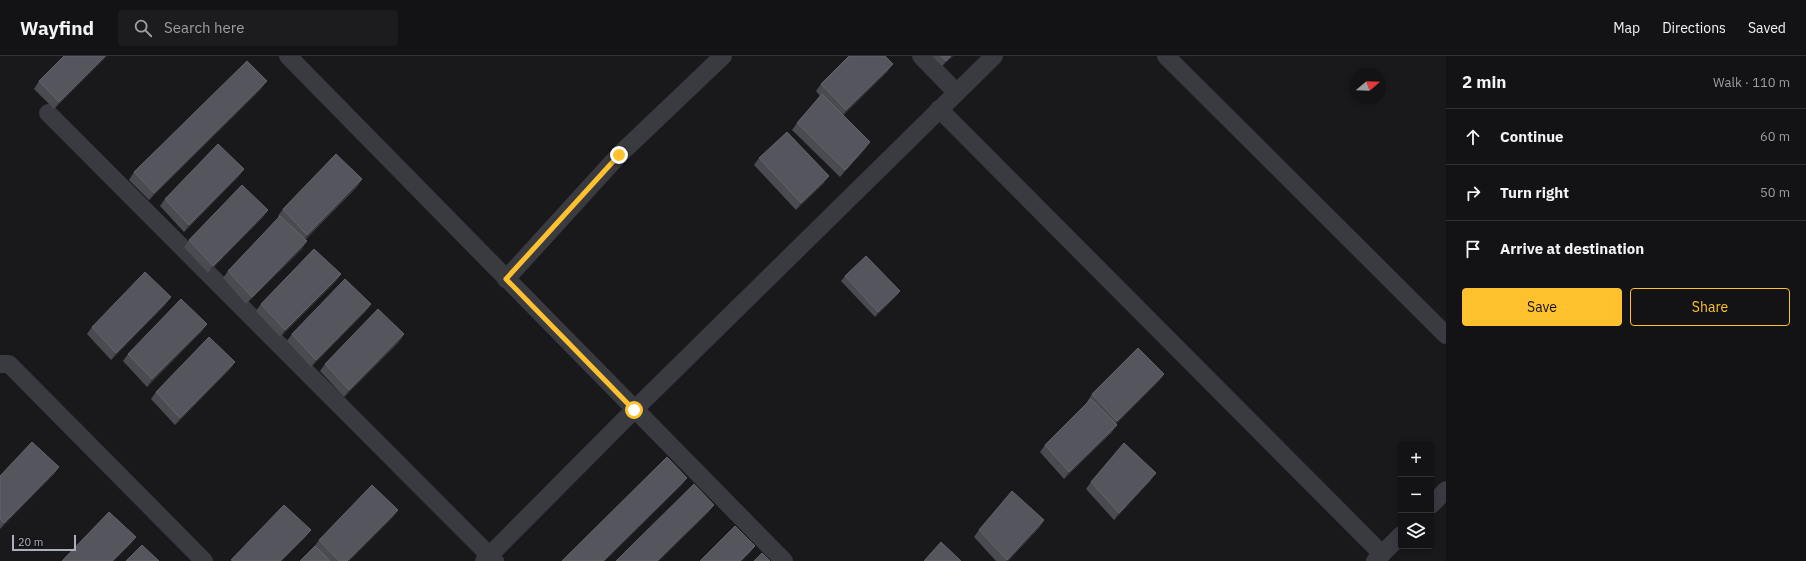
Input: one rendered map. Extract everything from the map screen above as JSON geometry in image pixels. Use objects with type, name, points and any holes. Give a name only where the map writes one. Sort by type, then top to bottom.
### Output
[{"type":"street","points":[[288,56],[634,410],[784,561]]},
{"type":"street","points":[[506,279],[619,155],[723,56]]},
{"type":"street","points":[[921,56],[956,92]]},
{"type":"street","points":[[48,113],[489,559],[634,410],[994,56]]},
{"type":"street","points":[[1166,56],[1446,335]]},
{"type":"street","points":[[939,109],[1378,557],[1398,538]]},
{"type":"street","points":[[0,364],[9,364],[204,561]]},
{"type":"street","points":[[1434,502],[1446,490]]},
{"type":"building","points":[[64,56],[105,56],[59,102],[39,81]]},
{"type":"building","points":[[849,56],[885,56],[893,64],[846,110],[821,84]]},
{"type":"building","points":[[941,56],[951,56],[946,61]]},
{"type":"building","points":[[247,61],[267,81],[154,193],[134,172]]},
{"type":"building","points":[[822,94],[870,142],[845,170],[797,123]]},
{"type":"building","points":[[787,132],[829,176],[801,203],[759,158]]},
{"type":"building","points":[[218,144],[244,169],[189,225],[165,199]]},
{"type":"building","points":[[336,154],[362,179],[307,235],[283,209]]},
{"type":"building","points":[[242,185],[268,210],[213,266],[189,240]]},
{"type":"building","points":[[280,216],[307,241],[252,297],[228,271]]},
{"type":"building","points":[[314,249],[341,274],[285,330],[261,304]]},
{"type":"building","points":[[866,256],[900,291],[878,312],[845,276]]},
{"type":"building","points":[[145,272],[171,297],[116,353],[92,327]]},
{"type":"building","points":[[345,279],[371,304],[316,360],[292,334]]},
{"type":"building","points":[[181,299],[207,324],[152,379],[128,354]]},
{"type":"building","points":[[378,309],[404,334],[349,390],[325,364]]},
{"type":"building","points":[[209,337],[235,362],[180,418],[156,392]]},
{"type":"building","points":[[1138,348],[1164,374],[1117,421],[1092,394]]},
{"type":"building","points":[[1091,399],[1117,425],[1069,472],[1045,445]]},
{"type":"building","points":[[32,442],[59,467],[4,523],[0,519],[0,476]]},
{"type":"building","points":[[1124,443],[1156,473],[1119,513],[1091,482]]},
{"type":"building","points":[[667,457],[687,478],[603,561],[562,561]]},
{"type":"building","points":[[694,484],[714,505],[657,561],[616,561]]},
{"type":"building","points":[[372,485],[398,510],[347,561],[339,561],[319,540]]},
{"type":"building","points":[[1012,491],[1044,520],[1007,560],[979,530]]},
{"type":"building","points":[[284,505],[311,530],[280,561],[231,560]]},
{"type":"building","points":[[109,512],[136,537],[112,561],[62,561]]},
{"type":"building","points":[[735,526],[755,546],[740,561],[700,561]]},
{"type":"building","points":[[941,542],[961,561],[924,561]]},
{"type":"building","points":[[142,545],[159,561],[126,561]]},
{"type":"building","points":[[315,546],[330,561],[300,561]]},
{"type":"building","points":[[762,553],[770,561],[754,561]]},
{"type":"route","points":[[619,155],[506,279],[634,410]]}]
